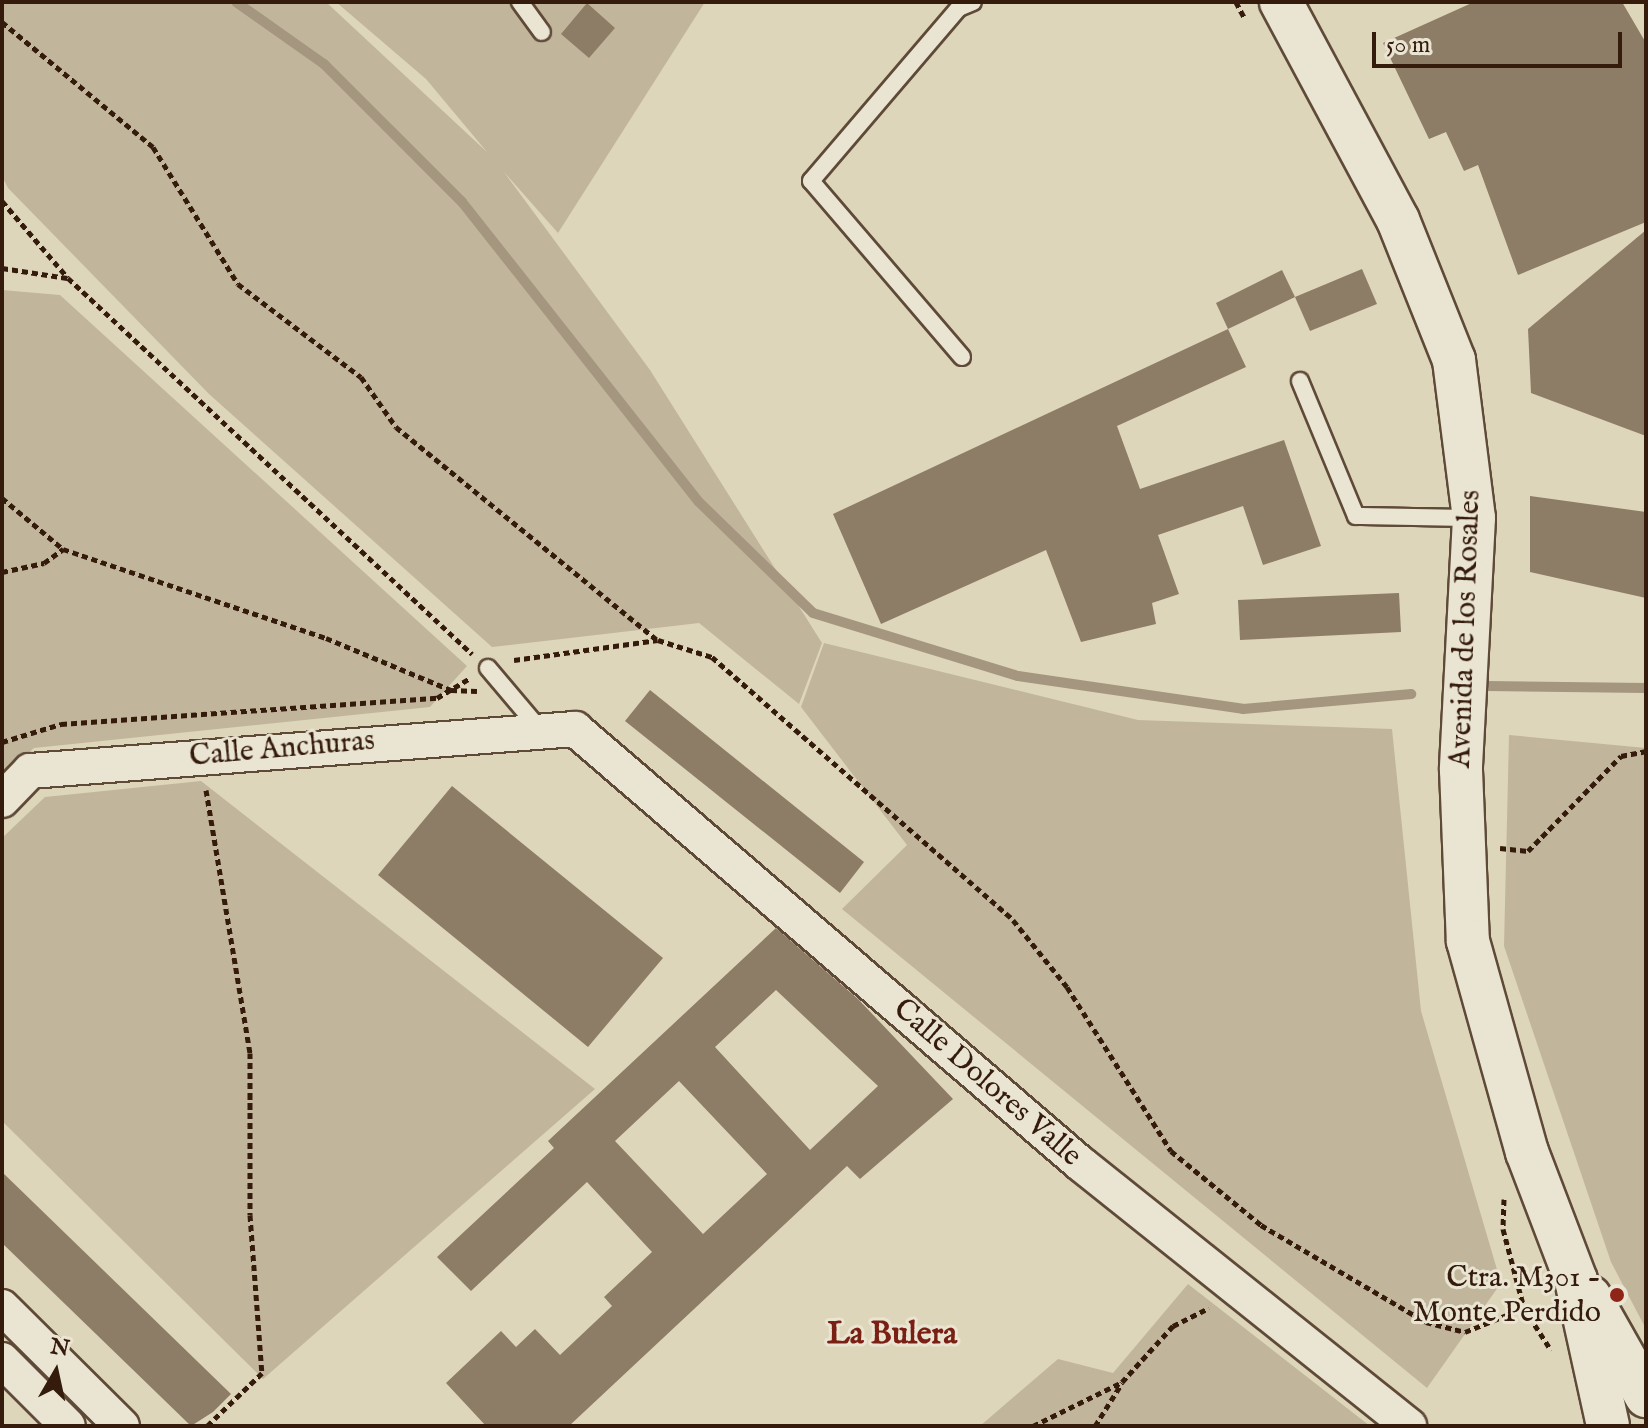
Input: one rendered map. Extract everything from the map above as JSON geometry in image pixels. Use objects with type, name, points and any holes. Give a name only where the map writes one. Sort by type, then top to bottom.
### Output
[{"type":"street","name":"Avenida de los Rosales","points":[[1281,2],[1431,292],[1470,440],[1474,518],[1461,770],[1468,941],[1527,1152],[1576,1280],[1608,1426]]},
{"type":"street","name":"Calle Anchuras","points":[[2,800],[30,771],[537,726],[575,729]]},
{"type":"street","name":"Calle Dolores Valle","points":[[575,729],[1081,1164],[1409,1426]]},
{"type":"street","name":"Avenida de los Rosales","points":[[1576,1280],[1646,1396]]},
{"type":"street","points":[[6,1315],[122,1426]]},
{"type":"street","points":[[2,1360],[68,1426]]},
{"type":"lane","points":[[520,2],[542,32]]},
{"type":"lane","points":[[962,357],[811,181],[959,8],[973,2]]},
{"type":"lane","points":[[1300,381],[1356,516],[1474,518]]},
{"type":"lane","points":[[488,668],[537,726]]},
{"type":"path","points":[[2,22],[153,147],[238,284],[361,377],[396,427],[658,640],[712,657],[1013,920],[1067,987],[1171,1151],[1261,1225],[1426,1322],[1465,1332],[1524,1308]]},
{"type":"path","points":[[2,201],[68,278],[488,668]]},
{"type":"path","points":[[2,268],[68,278]]},
{"type":"path","points":[[2,498],[63,549],[311,633],[451,690],[508,693]]},
{"type":"path","points":[[2,572],[44,563],[63,549]]},
{"type":"path","points":[[2,742],[61,724],[437,698],[488,668],[547,650],[658,640]]},
{"type":"path","points":[[1497,847],[1528,851],[1621,756],[1646,751]]},
{"type":"path","points":[[205,773],[207,820],[250,1053],[250,1215],[262,1358],[262,1373],[207,1426]]},
{"type":"path","points":[[1095,1426],[1122,1382],[1173,1326],[1237,1288]]},
{"type":"path","points":[[1033,1426],[1122,1382]]},
{"type":"shaded area","points":[[2,2],[326,2],[487,152],[426,79],[336,2],[705,2],[558,233],[504,172],[650,370],[822,643],[799,704],[699,623],[492,647],[209,394],[8,188],[2,176]]},
{"type":"shaded area","points":[[2,290],[60,295],[467,666],[430,707],[34,748],[2,775]]},
{"type":"shaded area","points":[[824,643],[1138,720],[1392,729],[1421,1011],[1501,1283],[1427,1388],[842,909],[907,845],[801,707]]},
{"type":"shaded area","points":[[1509,735],[1646,748],[1646,1329],[1611,1262],[1504,946]]},
{"type":"shaded area","points":[[201,781],[595,1089],[263,1379],[2,1121],[2,838],[45,797]]},
{"type":"shaded area","points":[[1188,1284],[1370,1426],[980,1426],[1058,1359],[1113,1373]]},
{"type":"building","points":[[1474,2],[1622,2],[1646,43],[1646,222],[1518,275],[1478,165],[1464,171],[1446,132],[1429,139],[1383,43]]},
{"type":"building","points":[[587,3],[615,28],[589,58],[561,34]]},
{"type":"building","points":[[1646,230],[1646,436],[1531,393],[1528,329]]},
{"type":"building","points":[[1362,269],[1377,304],[1310,331],[1295,297]]},
{"type":"building","points":[[1282,270],[1295,297],[1228,329],[1216,303]]},
{"type":"building","points":[[1228,329],[1246,367],[1117,426],[1140,489],[1284,440],[1321,546],[1263,565],[1243,506],[1158,535],[1179,594],[1152,603],[1156,624],[1081,642],[1046,550],[881,624],[833,514]]},
{"type":"building","points":[[1530,496],[1646,512],[1646,598],[1530,572]]},
{"type":"building","points":[[1399,593],[1401,632],[1240,640],[1238,600]]},
{"type":"building","points":[[650,690],[864,862],[840,893],[625,721]]},
{"type":"building","points":[[452,786],[663,958],[588,1047],[378,875]]},
{"type":"building","points":[[776,928],[858,999],[953,1099],[860,1179],[847,1166],[569,1426],[486,1426],[446,1383],[501,1331],[516,1347],[535,1329],[560,1355],[612,1306],[604,1297],[652,1252],[587,1182],[471,1291],[437,1257],[554,1148],[548,1141]],"holes":[[[776,990],[878,1086],[810,1150],[715,1047]],[[679,1081],[767,1174],[703,1234],[615,1141]]]},
{"type":"building","points":[[2,1172],[231,1394],[213,1412],[191,1426],[2,1243]]},
{"type":"waterway","points":[[236,2],[324,64],[462,202],[699,502],[813,613],[1018,676],[1243,709],[1411,694]]},
{"type":"waterway","points":[[1486,686],[1646,688]]},
{"type":"place","name":"Ctra. M301 - Monte Perdido","points":[[1617,1295]]},
{"type":"district","name":"La Bulera","points":[[892,1335]]}]
